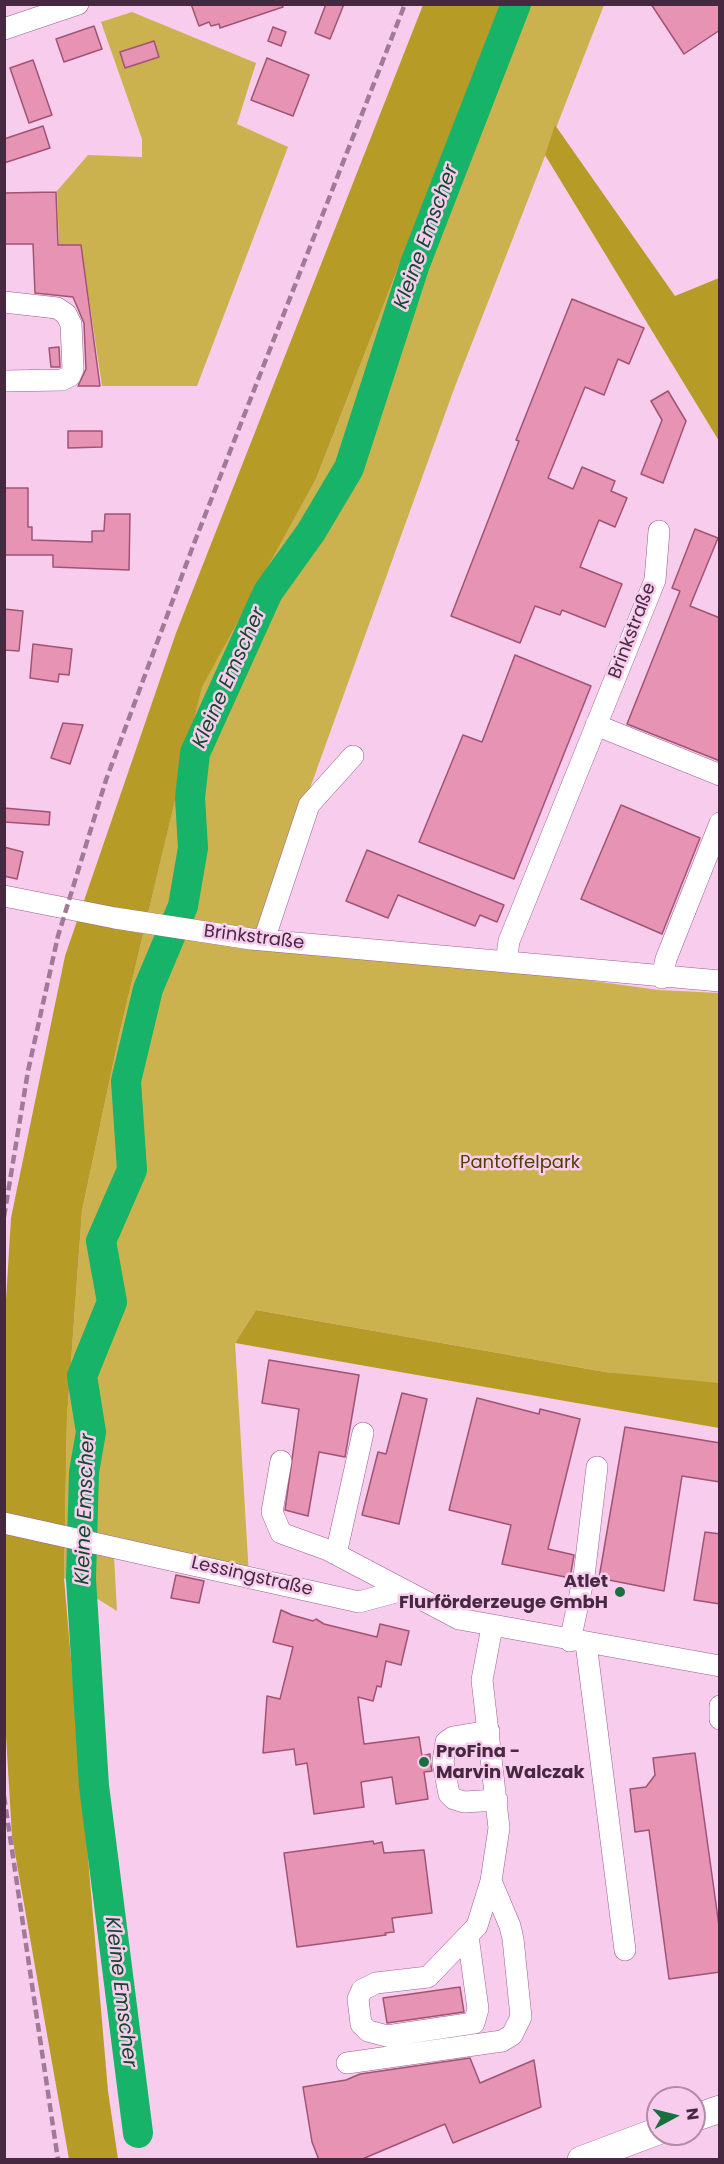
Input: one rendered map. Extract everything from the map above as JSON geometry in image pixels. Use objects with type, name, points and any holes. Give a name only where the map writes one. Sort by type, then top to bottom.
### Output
[{"type":"main road","points":[[581,2160],[646,2136]]},
{"type":"street","points":[[4,29],[78,4]]},
{"type":"street","points":[[4,302],[62,310],[71,324],[72,350],[72,373],[66,378],[4,381]]},
{"type":"street","name":"Brinkstraße","points":[[506,962],[510,941],[655,580],[659,531]]},
{"type":"street","points":[[596,725],[720,775]]},
{"type":"street","points":[[264,940],[309,805],[353,756]]},
{"type":"street","points":[[662,978],[666,958],[720,823]]},
{"type":"street","name":"Brinkstraße","points":[[4,896],[115,918],[264,940],[662,978],[720,981]]},
{"type":"street","points":[[336,1554],[363,1433]]},
{"type":"street","points":[[281,1461],[272,1512],[281,1533],[336,1554],[459,1619],[492,1627],[720,1666]]},
{"type":"street","points":[[597,1467],[578,1642],[625,1950]]},
{"type":"street","name":"Lessingstraße","points":[[4,1523],[360,1602],[403,1590]]},
{"type":"street","points":[[468,1936],[478,2009],[474,2023],[387,2036],[368,2031],[361,2024],[358,1999],[362,1990],[376,1983],[428,1977],[477,1926],[491,1881],[499,1828],[482,1680],[492,1627]]},
{"type":"street","points":[[720,1706],[720,1719]]},
{"type":"street","points":[[489,1731],[453,1737],[446,1743],[443,1762],[449,1794],[454,1799],[464,1802],[497,1800]]},
{"type":"street","points":[[347,2063],[502,2041],[512,2035],[521,2017],[513,1940],[510,1926],[491,1881]]},
{"type":"green space","name":"Pantoffelpark","points":[[500,5],[604,5],[454,389],[257,935],[659,990],[719,993],[719,1385],[605,1372],[256,1310],[235,1343],[249,1576],[114,1556],[117,1611],[64,1578],[67,1417],[82,1211],[120,1031],[202,686],[316,479]]},
{"type":"green space","points":[[132,12],[256,63],[237,124],[288,147],[197,386],[102,386],[81,246],[59,245],[57,191],[88,155],[142,157],[142,139],[101,22]]},
{"type":"shaded area","points":[[423,5],[500,5],[316,479],[202,687],[120,1031],[82,1211],[67,1417],[64,1578],[108,2091],[118,2159],[69,2159],[12,1836],[5,1720],[4,1333],[11,1218],[65,956],[176,633]]},
{"type":"shaded area","points":[[555,125],[675,296],[719,278],[719,441],[545,155]]},
{"type":"shaded area","points":[[256,1310],[605,1372],[719,1383],[719,1428],[235,1343]]},
{"type":"building","points":[[191,4],[282,4],[283,7],[220,28],[219,24],[211,26],[209,22],[199,26]]},
{"type":"building","points":[[326,4],[344,4],[330,39],[315,33]]},
{"type":"building","points":[[651,4],[720,4],[720,30],[684,54]]},
{"type":"building","points":[[94,26],[102,49],[64,62],[56,39]]},
{"type":"building","points":[[273,27],[286,32],[281,46],[268,41]]},
{"type":"building","points":[[154,41],[159,57],[125,68],[120,52]]},
{"type":"building","points":[[267,58],[309,75],[293,116],[251,100]]},
{"type":"building","points":[[33,60],[52,115],[29,123],[10,68]]},
{"type":"building","points":[[43,126],[50,148],[4,163],[4,139]]},
{"type":"building","points":[[56,192],[58,245],[81,245],[100,386],[78,386],[86,369],[84,323],[73,297],[35,293],[33,244],[4,244],[4,193]]},
{"type":"building","points":[[572,299],[644,328],[629,364],[618,359],[604,395],[585,387],[548,478],[573,489],[582,467],[615,481],[611,491],[627,498],[615,527],[599,520],[580,567],[622,584],[605,627],[562,610],[560,615],[535,606],[520,643],[451,616],[519,441],[516,440]]},
{"type":"building","points":[[59,347],[60,367],[51,367],[49,348]]},
{"type":"building","points":[[668,391],[686,421],[663,483],[641,474],[662,420],[651,401]]},
{"type":"building","points":[[68,431],[102,431],[102,447],[68,448]]},
{"type":"building","points":[[4,488],[28,488],[28,527],[32,527],[32,540],[92,542],[92,531],[104,531],[105,514],[130,514],[129,570],[53,567],[53,555],[4,555]]},
{"type":"building","points":[[695,529],[718,538],[690,606],[720,618],[720,761],[627,724],[680,591],[672,588]]},
{"type":"building","points":[[4,609],[23,611],[19,651],[4,650]]},
{"type":"building","points":[[33,644],[72,649],[69,675],[59,674],[58,682],[30,678]]},
{"type":"building","points":[[515,655],[591,686],[514,879],[419,842],[463,735],[482,742]]},
{"type":"building","points":[[63,723],[83,725],[70,764],[51,758]]},
{"type":"building","points":[[621,805],[700,838],[662,934],[581,899]]},
{"type":"building","points":[[4,808],[50,812],[49,825],[4,822]]},
{"type":"building","points":[[4,847],[23,852],[17,879],[4,876]]},
{"type":"building","points":[[367,850],[504,905],[497,922],[480,915],[475,926],[398,895],[388,918],[346,901]]},
{"type":"building","points":[[269,1360],[359,1375],[345,1457],[319,1452],[308,1516],[285,1510],[299,1409],[262,1403]]},
{"type":"building","points":[[402,1393],[427,1399],[399,1524],[362,1515],[378,1452],[386,1454]]},
{"type":"building","points":[[477,1398],[539,1414],[540,1409],[580,1419],[548,1549],[574,1555],[570,1578],[502,1564],[511,1525],[449,1510]]},
{"type":"building","points":[[625,1427],[720,1443],[720,1482],[682,1476],[664,1591],[599,1578]]},
{"type":"building","points":[[705,1532],[720,1534],[720,1604],[694,1600]]},
{"type":"building","points":[[176,1575],[204,1581],[199,1603],[171,1598]]},
{"type":"building","points":[[281,1610],[313,1621],[316,1619],[324,1624],[377,1637],[380,1624],[409,1631],[401,1665],[386,1661],[381,1687],[377,1686],[373,1701],[358,1697],[364,1744],[419,1737],[422,1756],[430,1754],[432,1771],[424,1772],[428,1799],[396,1804],[392,1777],[361,1782],[364,1807],[314,1814],[307,1763],[296,1765],[294,1749],[263,1753],[267,1696],[280,1699],[293,1647],[273,1642]]},
{"type":"building","points":[[695,1753],[720,1933],[720,1972],[669,1979],[649,1830],[635,1832],[630,1789],[646,1787],[655,1775],[653,1758]]},
{"type":"building","points":[[373,1841],[374,1844],[382,1842],[384,1853],[424,1850],[432,1913],[392,1918],[394,1932],[385,1933],[386,1935],[297,1947],[284,1853]]},
{"type":"building","points":[[460,1987],[464,2012],[387,2023],[383,1998]]},
{"type":"building","points":[[470,2058],[480,2083],[534,2060],[541,2107],[453,2143],[445,2124],[360,2160],[319,2160],[312,2142],[303,2087],[346,2080],[360,2074]]},
{"type":"waterway","name":"Kleine Emscher","points":[[138,2133],[94,1786],[81,1579],[84,1472],[91,1432],[82,1376],[112,1302],[101,1241],[132,1170],[126,1081],[148,989],[183,906],[193,848],[190,798],[195,753],[268,592],[311,532],[349,468],[415,264],[516,4]]},
{"type":"railway","points":[[4,1217],[28,1071],[58,936],[106,780],[193,546],[405,4]]},
{"type":"railway","points":[[4,1796],[58,2160]]},
{"type":"place","name":"Atlet Flurförderzeuge GmbH","points":[[620,1592]]},
{"type":"place","name":"ProFina - Marvin Walczak","points":[[424,1762]]}]
